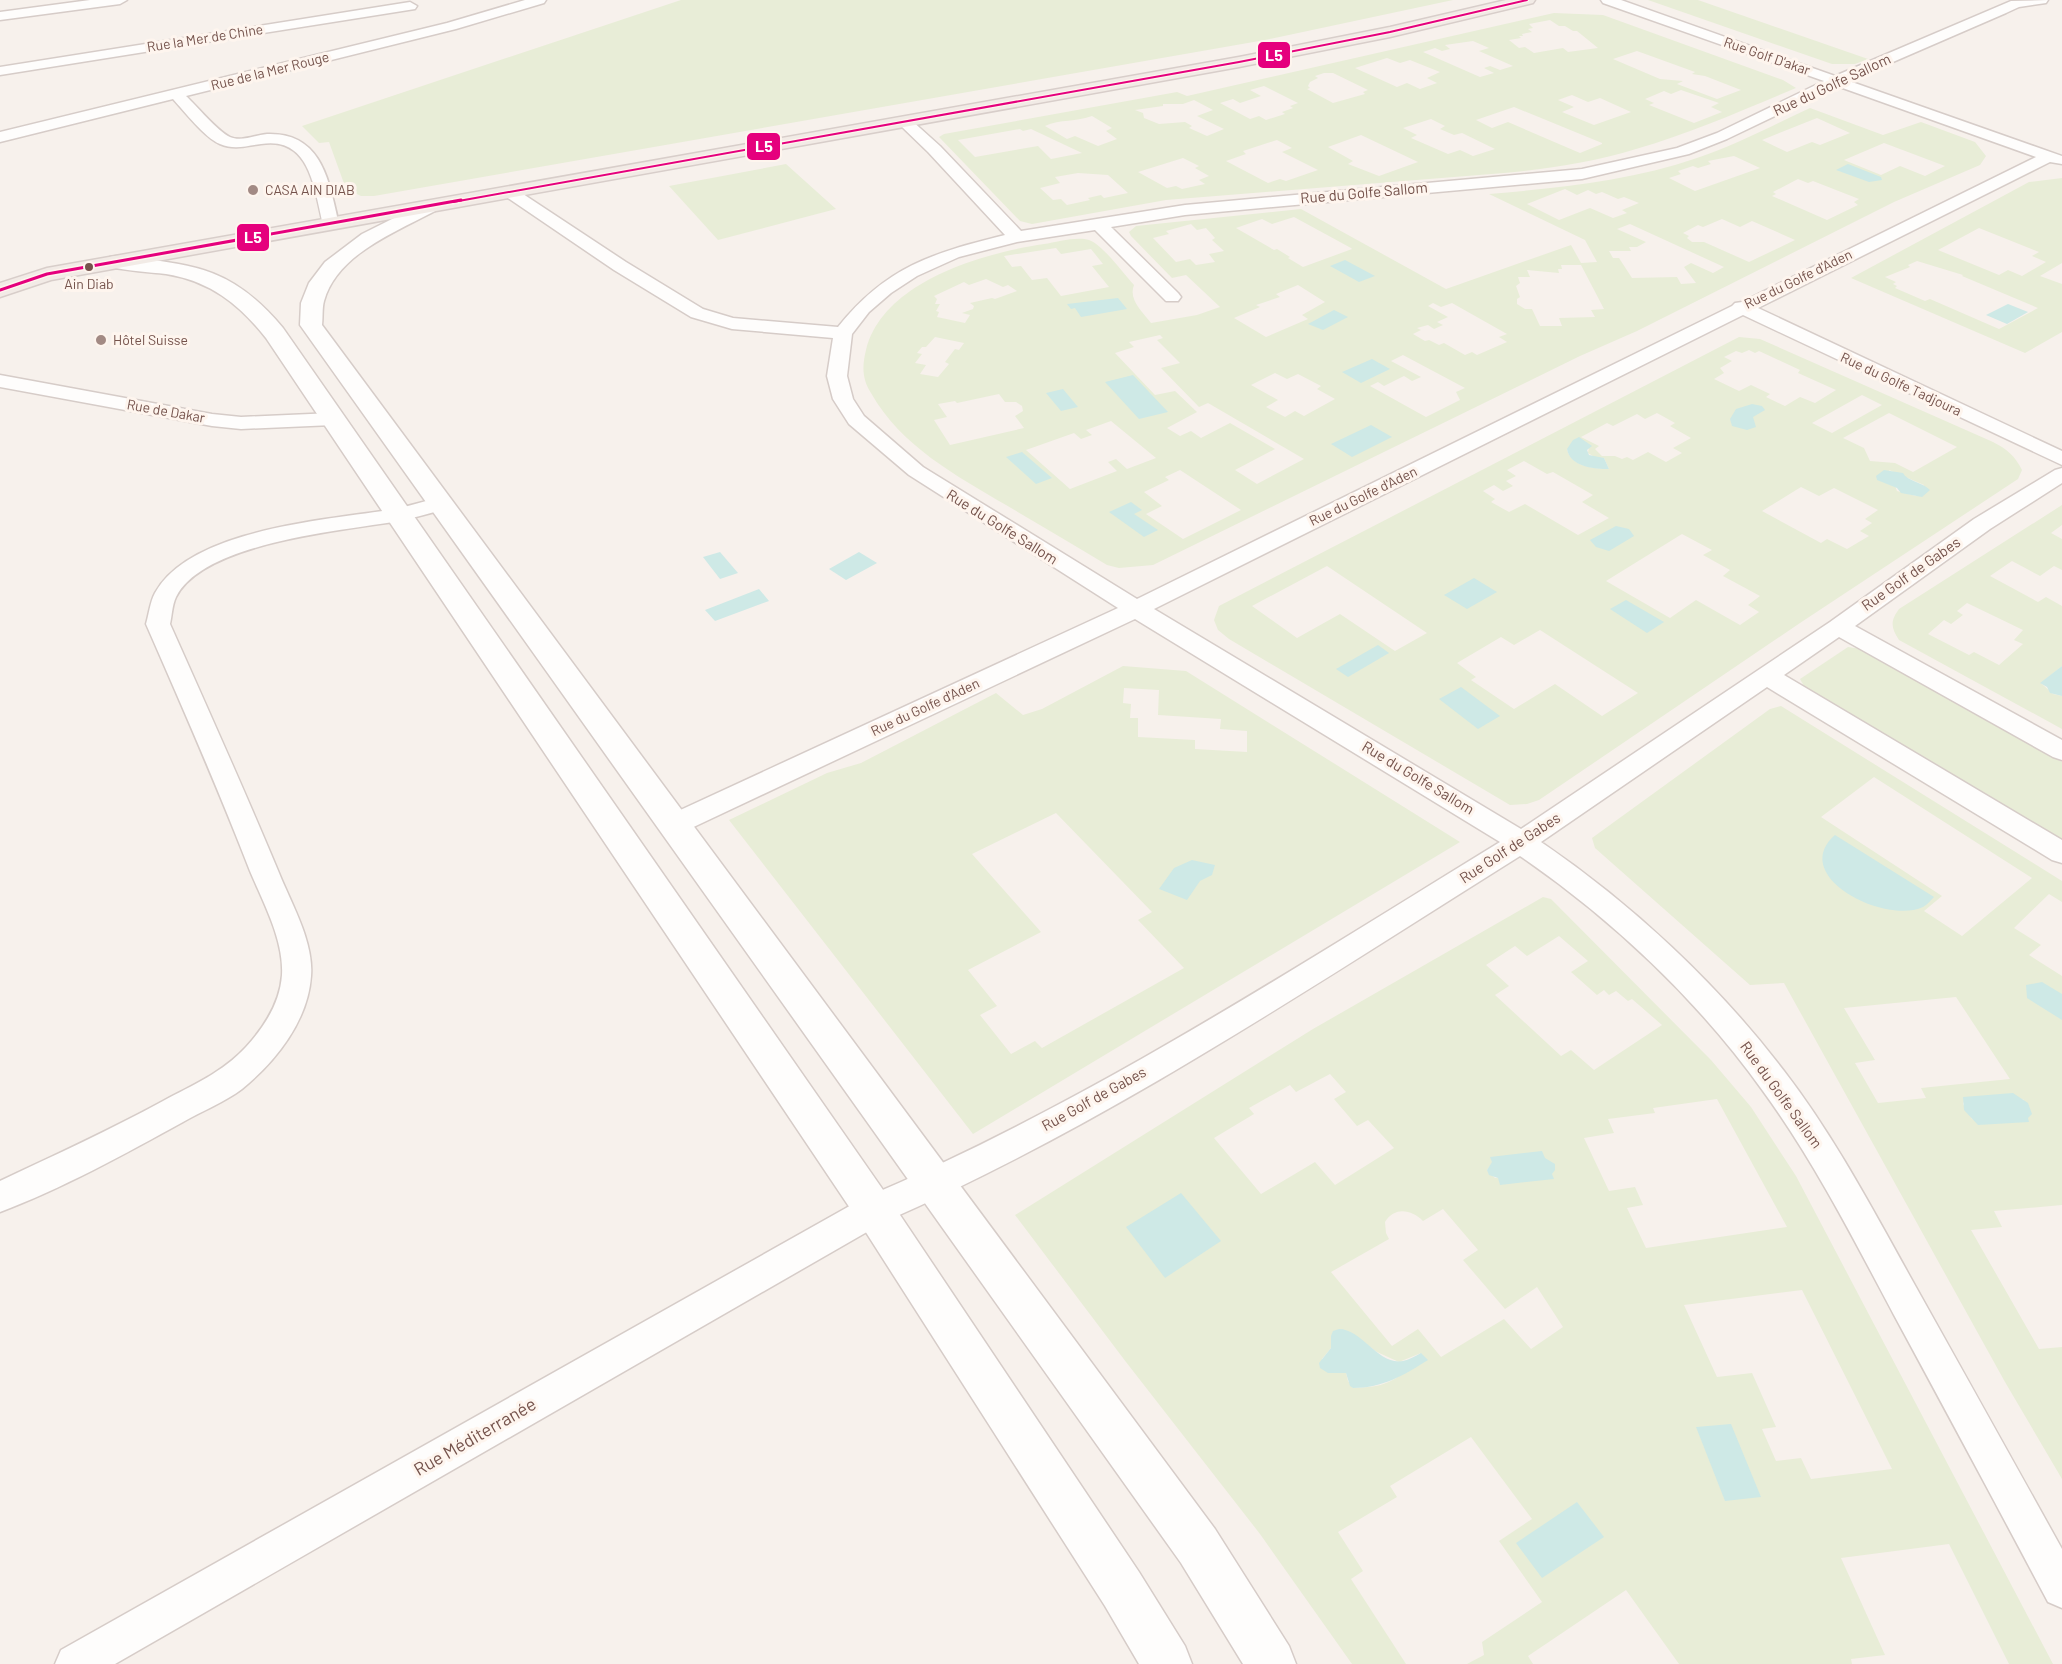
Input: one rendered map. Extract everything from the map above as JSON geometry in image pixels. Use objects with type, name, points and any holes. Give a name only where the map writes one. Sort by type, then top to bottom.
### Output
[{"type":"main road","points":[[0,290],[47,274],[512,193],[1317,47],[1527,0]]},
{"type":"main road","points":[[428,207],[368,239],[339,261],[316,292],[310,314],[311,325],[1198,1546],[1271,1664]]},
{"type":"main road","points":[[118,262],[182,271],[215,281],[232,292],[276,332],[333,419],[874,1210],[1122,1588],[1167,1664]]},
{"type":"main road","points":[[0,275],[47,274]]},
{"type":"street","points":[[0,16],[120,0]]},
{"type":"street","name":"Rue de la Mer Rouge","points":[[0,137],[452,26],[539,0]]},
{"type":"street","name":"Rue Golf D'akar","points":[[1608,0],[2055,159]]},
{"type":"street","name":"Rue du Golfe Sallom","points":[[2041,0],[2016,4],[2001,10],[1683,152],[1582,174],[1228,205],[1017,237],[954,253],[911,272],[873,298],[843,333],[838,359],[839,388],[849,411],[863,428],[895,456],[954,497],[1283,699],[1463,804],[1521,842],[1566,873],[1644,940],[1723,1019],[1774,1081],[1845,1189],[2062,1588]]},
{"type":"street","points":[[415,8],[452,26]]},
{"type":"street","name":"Rue la Mer de Chine","points":[[0,71],[415,8]]},
{"type":"street","points":[[176,94],[222,139],[230,143],[246,144],[274,138],[293,140],[301,147],[318,173],[331,224]]},
{"type":"street","points":[[905,122],[934,149],[1017,237]]},
{"type":"street","name":"Rue du Golfe d'Aden","points":[[673,825],[1136,609],[1741,308],[2055,159]]},
{"type":"street","points":[[512,193],[620,266],[697,313],[732,323],[843,333]]},
{"type":"street","points":[[1099,224],[1172,297]]},
{"type":"street","name":"Rue du Golfe Tadjoura","points":[[1741,308],[2062,459]]},
{"type":"street","name":"Rue de Dakar","points":[[0,381],[212,420],[241,423],[333,419]]},
{"type":"street","name":"Rue Golf de Gabes","points":[[874,1210],[934,1184],[1101,1097],[1315,970],[1521,842],[1838,627],[1982,525],[2062,474]]},
{"type":"street","points":[[0,1197],[121,1140],[229,1081],[256,1057],[274,1035],[286,1015],[293,996],[297,974],[294,950],[286,925],[232,791],[158,624],[158,609],[165,592],[178,576],[200,562],[252,542],[311,527],[398,514],[439,504]]},
{"type":"street","points":[[1838,627],[2062,751]]},
{"type":"street","points":[[1767,675],[2062,853]]},
{"type":"street","name":"Rue Méditerranée","points":[[75,1664],[874,1210]]},
{"type":"green space","points":[[681,0],[1453,0],[1265,40],[374,196],[361,196],[346,189],[329,142],[319,143],[302,126]]},
{"type":"green space","points":[[1648,0],[1698,0],[1868,59],[1855,64],[1832,64]]},
{"type":"green space","points":[[1554,13],[1603,15],[1783,80],[1796,88],[1677,136],[1620,154],[1571,164],[1504,173],[1166,200],[1032,224],[1020,221],[939,137],[944,134],[1177,92],[1187,96]],"holes":[[[1550,20],[1559,26],[1577,31],[1598,48],[1568,52],[1563,48],[1534,53],[1525,47],[1519,48],[1509,40],[1521,38],[1519,36],[1523,36],[1522,34],[1532,32],[1528,29],[1533,28],[1529,24]],[[1473,41],[1489,48],[1479,51],[1513,66],[1500,70],[1490,66],[1484,68],[1494,73],[1480,77],[1423,52],[1435,48],[1442,51],[1450,49],[1445,45]],[[1637,51],[1695,72],[1692,74],[1705,76],[1741,90],[1717,99],[1677,84],[1683,81],[1660,79],[1613,59]],[[1387,58],[1400,63],[1410,60],[1440,72],[1427,78],[1437,83],[1420,89],[1407,83],[1397,87],[1355,68]],[[1333,73],[1368,90],[1363,92],[1365,94],[1333,103],[1307,89],[1310,88],[1308,86],[1310,82],[1318,78],[1315,76]],[[1264,86],[1298,103],[1290,106],[1293,108],[1282,112],[1285,114],[1266,120],[1259,116],[1250,119],[1220,103],[1233,99],[1240,103],[1261,96],[1250,90]],[[1681,90],[1719,103],[1711,107],[1722,112],[1694,123],[1649,105],[1654,103],[1645,99],[1664,91],[1671,94]],[[1572,95],[1588,102],[1600,98],[1631,112],[1594,125],[1562,112],[1574,107],[1558,100]],[[1194,100],[1213,110],[1197,116],[1224,129],[1207,136],[1189,128],[1192,126],[1185,122],[1159,124],[1144,118],[1143,113],[1135,110],[1163,106],[1163,104],[1183,104]],[[1514,107],[1602,143],[1580,153],[1508,122],[1492,128],[1476,120]],[[1092,116],[1112,128],[1106,131],[1117,139],[1098,146],[1075,136],[1067,139],[1045,126]],[[1431,119],[1445,126],[1440,129],[1454,135],[1462,133],[1495,149],[1473,156],[1460,150],[1448,154],[1411,138],[1417,135],[1403,128]],[[1031,129],[1082,153],[1051,159],[1038,146],[975,157],[958,140]],[[1361,135],[1418,162],[1379,176],[1348,164],[1353,161],[1328,147]],[[1277,140],[1292,148],[1282,152],[1318,170],[1286,181],[1280,179],[1268,183],[1226,161],[1246,154],[1243,151]],[[1183,158],[1199,166],[1195,168],[1209,176],[1199,180],[1205,184],[1182,189],[1176,186],[1167,188],[1138,172]],[[1078,173],[1108,175],[1128,193],[1104,198],[1101,195],[1067,205],[1061,199],[1053,200],[1040,188],[1060,183],[1055,177]]]},
{"type":"green space","points":[[1810,108],[1883,135],[1921,122],[1975,142],[1986,156],[1980,165],[1894,202],[1637,331],[1580,356],[1153,565],[1119,568],[1107,565],[949,470],[913,444],[898,429],[883,412],[864,377],[866,350],[876,326],[893,306],[914,289],[939,275],[966,263],[1020,248],[1079,239],[1095,243],[1134,285],[1135,301],[1151,323],[1197,315],[1220,307],[1186,275],[1172,278],[1131,236],[1129,232],[1136,226],[1301,209],[1446,289],[1571,245],[1581,263],[1597,262],[1585,240],[1489,194],[1594,182],[1672,166],[1726,147]],"holes":[[[1817,118],[1850,133],[1820,145],[1812,142],[1787,152],[1762,140]],[[1884,143],[1945,166],[1925,176],[1900,166],[1881,175],[1844,160]],[[1734,156],[1760,168],[1695,191],[1669,178],[1681,174],[1678,171],[1693,166],[1698,168],[1711,164],[1708,161]],[[1798,179],[1808,183],[1813,181],[1859,199],[1854,202],[1858,205],[1827,220],[1772,196],[1776,194],[1773,192]],[[1565,189],[1577,195],[1588,190],[1596,194],[1602,192],[1618,199],[1624,197],[1639,203],[1622,210],[1627,213],[1613,218],[1590,208],[1559,220],[1527,204]],[[1294,217],[1352,249],[1303,267],[1277,249],[1274,250],[1236,228],[1262,219],[1272,224]],[[1722,219],[1740,227],[1752,221],[1795,240],[1749,262],[1704,242],[1692,242],[1687,238],[1689,236],[1683,233],[1698,225],[1703,227]],[[1191,224],[1197,230],[1206,228],[1215,238],[1212,240],[1224,251],[1209,254],[1215,262],[1196,265],[1190,259],[1176,262],[1153,238],[1169,234],[1166,231]],[[1630,224],[1724,267],[1713,273],[1691,263],[1684,267],[1696,283],[1681,284],[1677,277],[1632,278],[1619,258],[1613,258],[1609,251],[1631,251],[1629,247],[1637,247],[1646,242],[1617,229]],[[1056,248],[1061,254],[1091,249],[1103,264],[1092,266],[1109,287],[1061,296],[1047,278],[1032,280],[1021,266],[1012,267],[1004,256]],[[1561,265],[1581,265],[1604,309],[1591,310],[1595,317],[1559,318],[1562,326],[1540,326],[1532,309],[1525,309],[1517,304],[1517,299],[1520,297],[1516,286],[1520,283],[1518,277],[1530,277],[1527,270],[1559,273],[1558,269],[1562,269]],[[986,279],[1003,287],[1008,285],[1017,291],[995,299],[970,303],[974,306],[973,309],[962,313],[970,315],[965,323],[937,317],[939,312],[936,311],[940,304],[935,304],[937,299],[934,296],[964,282],[969,285]],[[1298,285],[1325,302],[1302,315],[1308,319],[1266,337],[1234,318],[1260,307],[1256,305],[1280,297],[1276,294]],[[1433,303],[1441,307],[1452,303],[1507,334],[1499,337],[1507,342],[1477,355],[1472,352],[1465,355],[1444,343],[1439,345],[1429,340],[1425,341],[1413,334],[1421,330],[1417,328],[1428,325],[1434,329],[1443,325],[1437,322],[1448,317],[1428,306]],[[1160,335],[1163,338],[1157,340],[1180,363],[1161,368],[1199,407],[1208,403],[1304,459],[1257,484],[1235,470],[1275,449],[1230,423],[1201,438],[1191,431],[1180,436],[1167,428],[1197,412],[1175,391],[1155,395],[1115,353],[1134,347],[1129,342]],[[935,337],[964,343],[959,350],[955,349],[945,362],[949,364],[938,377],[920,374],[926,365],[915,363],[922,354],[917,353]],[[1403,355],[1465,388],[1456,392],[1460,400],[1426,417],[1370,386],[1378,382],[1384,386],[1404,376],[1412,381],[1421,377],[1391,361]],[[1275,373],[1287,379],[1298,374],[1321,386],[1317,389],[1335,399],[1304,416],[1295,411],[1285,417],[1266,407],[1278,400],[1251,385]],[[999,394],[1005,402],[1016,402],[1022,406],[1023,411],[1015,416],[1024,428],[950,445],[934,420],[947,417],[938,404],[955,401],[957,403]],[[1111,421],[1156,458],[1127,469],[1116,459],[1108,462],[1117,471],[1070,489],[1026,450],[1074,433],[1081,439],[1092,435],[1086,430]],[[1180,470],[1241,510],[1183,539],[1146,514],[1162,506],[1144,492],[1169,480],[1165,477]]]},
{"type":"green space","points":[[786,164],[836,209],[718,240],[669,186]]},
{"type":"green space","points":[[2062,178],[2062,263],[2040,276],[2062,284],[2062,332],[2025,353],[1851,278],[2029,182]],"holes":[[[1979,228],[2039,252],[2032,256],[2046,262],[2022,276],[2008,270],[1999,275],[1938,250]],[[1917,261],[1963,275],[2038,308],[1999,329],[1930,299],[1925,301],[1895,288],[1897,286],[1893,284],[1896,282],[1885,277],[1910,267],[1908,265]]]},
{"type":"green space","points":[[1739,337],[1760,339],[1993,442],[2010,453],[2022,470],[2018,479],[1539,800],[1527,804],[1510,805],[1229,639],[1218,630],[1214,620],[1219,606]],"holes":[[[1749,350],[1755,353],[1759,351],[1800,370],[1798,373],[1836,390],[1815,403],[1800,397],[1785,406],[1766,397],[1770,394],[1751,385],[1739,391],[1714,379],[1724,373],[1720,368],[1732,361],[1724,357],[1736,351],[1742,353]],[[1862,395],[1882,405],[1832,433],[1812,423]],[[1657,413],[1675,423],[1670,426],[1691,438],[1673,448],[1682,453],[1666,462],[1648,452],[1633,460],[1627,457],[1622,459],[1615,456],[1602,456],[1595,449],[1599,446],[1581,437],[1607,423],[1613,426],[1637,414],[1645,419]],[[1889,413],[1957,447],[1913,472],[1895,463],[1870,461],[1864,448],[1843,438]],[[1589,447],[1588,453],[1596,458],[1604,458],[1609,469],[1578,463],[1569,455],[1567,449]],[[1524,461],[1547,474],[1553,472],[1593,495],[1582,502],[1609,518],[1578,535],[1525,504],[1509,512],[1491,502],[1495,499],[1483,491],[1494,485],[1503,491],[1513,486],[1506,481],[1516,476],[1507,470]],[[1889,470],[1924,485],[1916,496],[1897,491]],[[1801,487],[1819,496],[1834,488],[1878,510],[1865,519],[1872,523],[1860,531],[1869,536],[1847,549],[1827,539],[1821,543],[1762,511]],[[1682,534],[1712,550],[1703,555],[1730,570],[1723,576],[1760,596],[1748,605],[1759,612],[1740,625],[1696,600],[1670,618],[1606,581]],[[1327,566],[1427,633],[1395,651],[1340,614],[1297,638],[1252,606]],[[1540,630],[1638,693],[1602,716],[1555,684],[1514,709],[1471,680],[1476,677],[1457,663],[1501,637],[1514,645]]]},
{"type":"green space","points":[[2062,505],[2062,525],[2051,533],[2062,539],[2062,570],[2054,566],[2040,576],[2012,561],[1990,576],[2038,602],[2046,597],[2062,606],[2062,666],[2041,683],[2053,694],[2062,696],[2062,729],[1899,640],[1894,632],[1893,624],[1899,609]],"holes":[[[1967,603],[2023,630],[2014,640],[2023,644],[1999,665],[1974,652],[1969,655],[1928,634],[1944,620],[1951,624],[1963,615],[1957,611]]]},
{"type":"green space","points":[[1848,647],[1862,649],[2062,762],[2062,841],[1804,686],[1800,679]]},
{"type":"green space","points":[[1123,666],[1186,671],[1460,842],[973,1134],[729,820],[827,773],[861,763],[996,693],[1023,715],[1042,709]],"holes":[[[1124,688],[1159,690],[1158,715],[1221,719],[1220,729],[1247,731],[1247,752],[1195,749],[1195,740],[1138,737],[1138,718],[1130,718],[1131,704],[1123,703]],[[1056,813],[1152,912],[1138,920],[1184,968],[1042,1048],[1035,1041],[1011,1054],[980,1015],[997,1006],[968,970],[1041,932],[972,854]]]},
{"type":"green space","points":[[1781,706],[2062,881],[2062,902],[2049,894],[2014,928],[2041,945],[2029,955],[2062,976],[2062,1205],[1994,1211],[2002,1227],[1971,1230],[2039,1349],[2062,1347],[2062,1479],[2005,1382],[1784,983],[1750,985],[1595,848],[1592,838],[1770,709]],"holes":[[[1874,777],[2032,878],[1962,936],[1924,911],[1942,896],[1821,817]],[[1956,997],[2010,1079],[1921,1088],[1926,1098],[1878,1103],[1855,1063],[1875,1060],[1844,1008]],[[2015,1096],[2024,1100],[2027,1118],[1972,1119],[1963,1104],[1964,1101]]]},
{"type":"green space","points":[[1543,897],[1551,899],[1711,1060],[1751,1107],[1796,1176],[2053,1664],[2009,1664],[1949,1544],[1841,1558],[1885,1655],[1851,1659],[1852,1664],[1679,1664],[1626,1590],[1528,1656],[1533,1664],[1467,1664],[1484,1655],[1482,1642],[1542,1602],[1499,1541],[1532,1519],[1471,1437],[1390,1486],[1397,1497],[1338,1532],[1363,1571],[1351,1579],[1406,1664],[1352,1664],[1260,1534],[1015,1215],[1313,1029]],"holes":[[[1559,936],[1588,961],[1571,972],[1597,995],[1604,990],[1609,995],[1616,991],[1628,1001],[1632,999],[1662,1025],[1594,1070],[1571,1050],[1561,1056],[1495,995],[1509,986],[1486,965],[1515,946],[1527,956]],[[1330,1074],[1346,1092],[1334,1099],[1357,1126],[1368,1120],[1394,1148],[1335,1185],[1315,1162],[1261,1194],[1214,1138],[1254,1114],[1249,1108],[1290,1085],[1296,1092]],[[1717,1099],[1787,1227],[1646,1248],[1627,1208],[1643,1205],[1635,1187],[1609,1191],[1584,1138],[1614,1133],[1608,1119],[1655,1113],[1653,1108]],[[1492,1163],[1551,1173],[1553,1179],[1495,1178],[1487,1170]],[[1443,1209],[1478,1250],[1463,1260],[1505,1309],[1537,1287],[1563,1327],[1531,1349],[1504,1319],[1441,1357],[1418,1329],[1392,1346],[1331,1272],[1389,1239],[1385,1222],[1389,1217],[1404,1211],[1414,1214],[1423,1221]],[[1802,1290],[1892,1469],[1811,1479],[1801,1458],[1776,1461],[1762,1429],[1776,1427],[1752,1373],[1717,1377],[1684,1305]],[[1357,1337],[1377,1352],[1399,1362],[1421,1353],[1406,1370],[1385,1384],[1353,1388],[1346,1373],[1338,1372],[1322,1359],[1331,1348]]]},
{"type":"water","points":[[1848,164],[1881,177],[1882,180],[1869,182],[1836,170]]},
{"type":"water","points":[[1345,260],[1375,276],[1359,282],[1330,266]]},
{"type":"water","points":[[1118,298],[1127,309],[1081,317],[1075,308],[1071,309],[1067,304]]},
{"type":"water","points":[[2008,304],[2028,312],[2007,324],[1986,315]]},
{"type":"water","points":[[1334,310],[1348,317],[1323,330],[1308,324]]},
{"type":"water","points":[[1372,359],[1390,369],[1361,383],[1342,372]]},
{"type":"water","points":[[1133,375],[1168,412],[1139,419],[1105,382]]},
{"type":"water","points":[[1063,389],[1078,407],[1061,411],[1046,393]]},
{"type":"water","points":[[1752,404],[1762,406],[1765,410],[1753,417],[1756,427],[1747,430],[1732,426],[1730,419],[1736,409]]},
{"type":"water","points":[[1371,425],[1392,437],[1352,457],[1331,444]]},
{"type":"water","points":[[1579,437],[1592,446],[1587,450],[1589,455],[1604,458],[1609,469],[1584,466],[1573,460],[1567,449],[1573,440]]},
{"type":"water","points":[[1022,452],[1052,478],[1036,484],[1006,457]]},
{"type":"water","points":[[1884,470],[1903,473],[1930,490],[1922,497],[1901,493],[1897,488],[1877,480],[1876,476]]},
{"type":"water","points":[[1131,502],[1142,510],[1134,514],[1158,530],[1144,537],[1109,512]]},
{"type":"water","points":[[1616,526],[1629,529],[1634,536],[1609,551],[1596,547],[1590,540]]},
{"type":"water","points":[[720,552],[738,573],[720,579],[703,557]]},
{"type":"water","points":[[859,552],[877,563],[846,580],[829,569]]},
{"type":"water","points":[[1474,578],[1497,592],[1467,609],[1444,595]]},
{"type":"water","points":[[759,589],[769,601],[715,621],[705,610]]},
{"type":"water","points":[[1626,600],[1664,622],[1647,633],[1610,609]]},
{"type":"water","points":[[1378,645],[1389,653],[1348,677],[1336,669]]},
{"type":"water","points":[[2062,666],[2062,696],[2050,693],[2047,687],[2040,683]]},
{"type":"water","points":[[1461,687],[1500,716],[1478,729],[1439,699]]},
{"type":"water","points":[[1835,835],[1934,897],[1923,907],[1906,911],[1866,903],[1847,893],[1832,881],[1824,866],[1824,851]]},
{"type":"water","points":[[1192,860],[1215,865],[1212,875],[1200,881],[1187,900],[1159,889],[1174,868]]},
{"type":"water","points":[[2042,982],[2062,994],[2062,1020],[2027,998],[2026,985]]},
{"type":"water","points":[[2013,1093],[2028,1103],[2032,1114],[2028,1118],[2029,1122],[1978,1125],[1964,1110],[1963,1097]]},
{"type":"water","points":[[1542,1151],[1545,1158],[1555,1164],[1552,1174],[1554,1179],[1500,1185],[1498,1178],[1489,1175],[1487,1170],[1492,1162],[1490,1157]]},
{"type":"water","points":[[1181,1193],[1221,1241],[1165,1278],[1126,1227]]},
{"type":"water","points":[[1339,1329],[1355,1335],[1378,1353],[1394,1361],[1405,1360],[1421,1353],[1428,1360],[1384,1383],[1353,1388],[1350,1386],[1346,1373],[1328,1373],[1320,1368],[1319,1363],[1331,1348],[1333,1331]]},
{"type":"water","points":[[1731,1424],[1761,1497],[1725,1501],[1696,1427]]},
{"type":"water","points":[[1577,1502],[1604,1537],[1542,1578],[1516,1543]]},
{"type":"transit line","name":"L5","points":[[0,290],[47,274],[1239,62],[1390,32],[1527,0]]},
{"type":"place","name":"CASA AIN DIAB","points":[[253,190]]},
{"type":"place","name":"Ain Diab","points":[[89,267]]},
{"type":"place","name":"Hôtel Suisse","points":[[101,340]]}]
